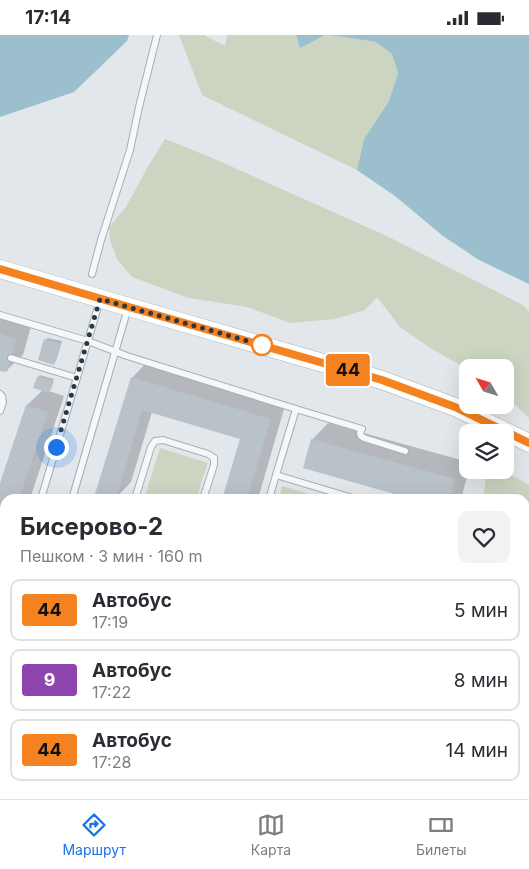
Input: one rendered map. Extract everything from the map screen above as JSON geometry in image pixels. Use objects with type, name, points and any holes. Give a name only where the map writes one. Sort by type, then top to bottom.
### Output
[{"type":"main road","points":[[0,269],[382,380],[455,407],[529,443]]},
{"type":"lane","points":[[92,274],[130,149],[157,35]]},
{"type":"lane","points":[[42,494],[100,299]]},
{"type":"lane","points":[[73,494],[129,307]]},
{"type":"lane","points":[[0,315],[88,341],[115,352],[362,429],[360,433],[364,438],[406,451]]},
{"type":"lane","points":[[11,358],[77,378]]},
{"type":"lane","points":[[0,394],[2,395],[3,402],[0,411]]},
{"type":"lane","points":[[270,494],[296,409]]},
{"type":"lane","points":[[136,494],[150,447],[155,441],[163,441],[214,458],[214,465],[205,494]]},
{"type":"lane","points":[[276,475],[339,494]]},
{"type":"green space","points":[[179,35],[204,35],[225,46],[227,35],[296,35],[300,48],[325,35],[330,35],[376,42],[392,54],[398,73],[389,101],[364,139],[357,170],[202,95]]},
{"type":"green space","points":[[165,139],[210,157],[387,236],[523,305],[529,311],[529,418],[514,404],[514,359],[459,359],[459,364],[400,327],[377,297],[365,310],[335,319],[290,323],[247,307],[189,298],[132,277],[117,259],[110,240],[109,227],[126,207]]},
{"type":"green space","points":[[160,448],[208,463],[198,494],[146,494]]},
{"type":"green space","points":[[514,477],[529,485],[529,494],[484,494],[486,479],[514,479]]},
{"type":"green space","points":[[282,486],[308,494],[280,494]]},
{"type":"water","points":[[0,35],[129,35],[127,41],[74,92],[0,117]]},
{"type":"water","points":[[296,35],[325,35],[300,48]]},
{"type":"water","points":[[330,35],[529,35],[529,284],[479,260],[443,236],[395,196],[357,170],[364,139],[389,101],[398,73],[392,54],[376,42]]},
{"type":"building","points":[[0,334],[16,339],[7,372],[0,371]]},
{"type":"building","points":[[44,339],[60,344],[54,365],[38,360]]},
{"type":"building","points":[[37,377],[52,381],[49,393],[33,388]]},
{"type":"building","points":[[131,377],[271,419],[248,494],[224,494],[240,439],[142,410],[117,494],[95,494]]},
{"type":"building","points":[[26,405],[48,412],[21,494],[0,494],[0,483]]},
{"type":"building","points":[[311,439],[455,479],[451,494],[394,494],[303,468]]},
{"type":"bus line","name":"44","points":[[0,269],[382,380],[455,407],[529,443]]},
{"type":"route","points":[[56,447],[100,299],[262,345]]}]
